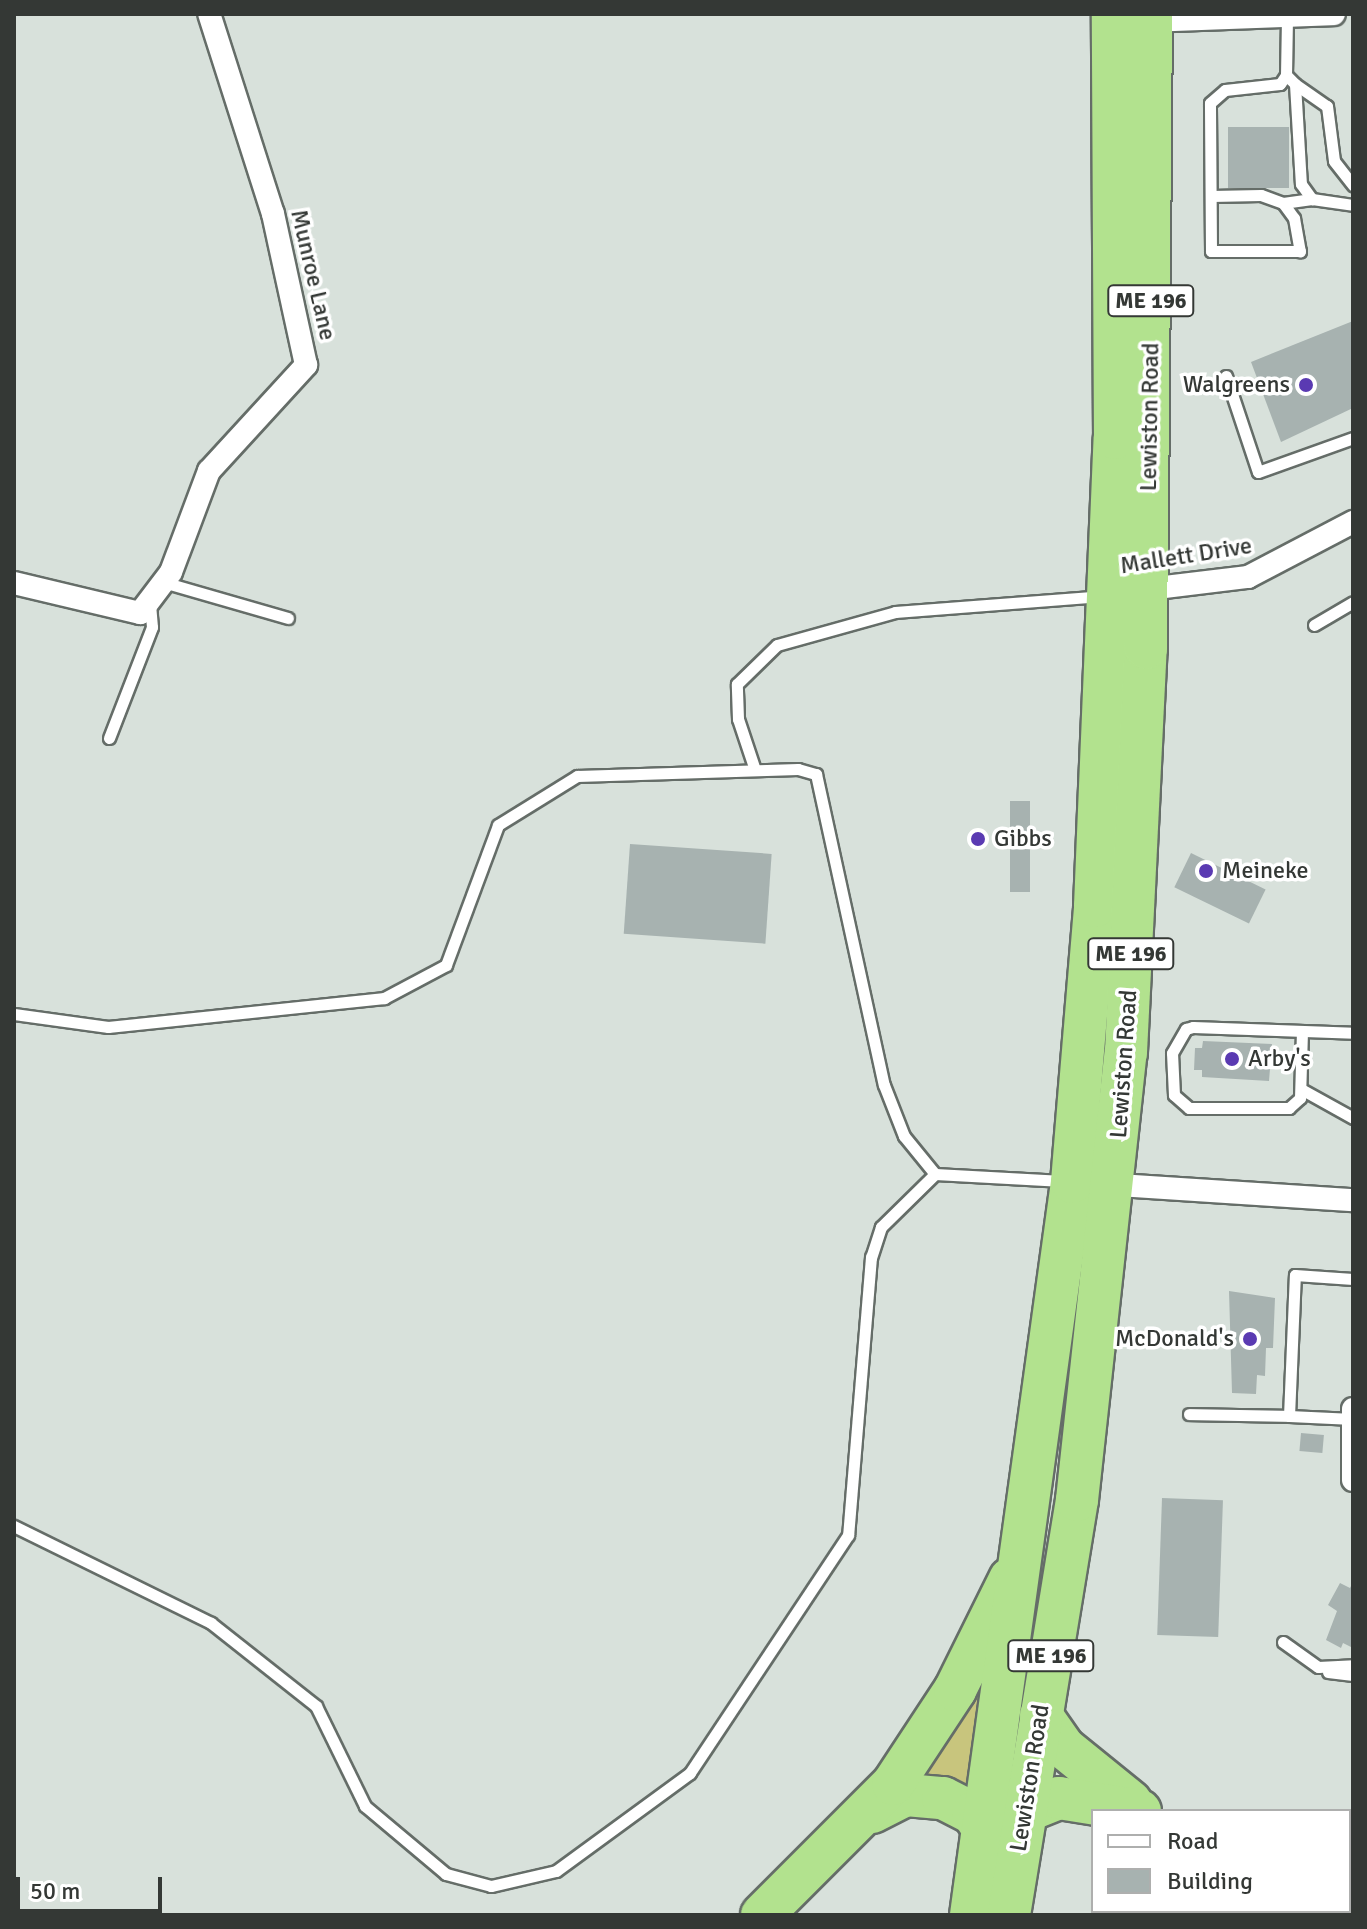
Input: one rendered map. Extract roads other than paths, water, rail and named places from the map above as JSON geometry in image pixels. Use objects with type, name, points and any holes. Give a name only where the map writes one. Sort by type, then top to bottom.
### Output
[{"type":"highway","name":"Lewiston Road","points":[[1011,1897],[1077,1500],[1114,1185],[1126,1052],[1132,18]]},
{"type":"highway","name":"Lewiston Road","points":[[971,1915],[1027,1546],[1072,1182],[1129,591]]},
{"type":"highway","points":[[762,1915],[872,1812],[955,1690],[1027,1546]]},
{"type":"highway","points":[[1041,1715],[1063,1747],[1139,1809]]},
{"type":"highway","points":[[872,1812],[906,1795],[930,1795],[964,1807],[985,1829],[1011,1897]]},
{"type":"highway","points":[[985,1829],[1024,1811],[1078,1797],[1132,1809]]},
{"type":"street","name":"Munroe Lane","points":[[150,601],[163,582],[209,471],[306,365],[273,214],[209,14]]},
{"type":"street","points":[[1132,18],[1334,14]]},
{"type":"street","name":"Mallett Drive","points":[[1129,591],[1248,577],[1353,522]]},
{"type":"street","points":[[14,583],[140,613],[150,601]]},
{"type":"street","points":[[1072,1182],[1353,1200]]},
{"type":"street","points":[[1353,1409],[1353,1480]]},
{"type":"lane","points":[[1286,16],[1297,169],[1312,199]]},
{"type":"lane","points":[[1290,79],[1327,106],[1334,161],[1353,185]]},
{"type":"lane","points":[[1283,203],[1297,228],[1300,251],[1211,251],[1210,103],[1225,90],[1274,87],[1290,79]]},
{"type":"lane","points":[[1211,196],[1261,195],[1283,203],[1312,199],[1353,205]]},
{"type":"lane","points":[[1226,376],[1258,472],[1353,438]]},
{"type":"lane","points":[[163,582],[288,618]]},
{"type":"lane","points":[[755,770],[738,719],[737,684],[777,645],[895,612],[1129,591]]},
{"type":"lane","points":[[109,738],[152,627],[150,601]]},
{"type":"lane","points":[[1314,625],[1353,602]]},
{"type":"lane","points":[[14,1014],[108,1027],[384,998],[446,965],[498,825],[577,776],[755,770],[816,774],[884,1085],[904,1136],[935,1174],[1072,1182]]},
{"type":"lane","points":[[1302,1031],[1301,1089],[1289,1108],[1189,1108],[1174,1095],[1174,1044],[1193,1027],[1302,1031],[1353,1033]]},
{"type":"lane","points":[[1301,1089],[1353,1118]]},
{"type":"lane","points":[[14,1526],[211,1623],[316,1706],[365,1806],[446,1874],[491,1886],[556,1871],[690,1773],[848,1535],[871,1257],[881,1227],[935,1174]]},
{"type":"lane","points":[[1289,1416],[1295,1275],[1353,1279]]},
{"type":"lane","points":[[1189,1414],[1353,1419]]},
{"type":"lane","points":[[1283,1642],[1299,1659],[1325,1668],[1353,1665]]},
{"type":"lane","points":[[1325,1668],[1331,1676],[1353,1675]]},
{"type":"place","name":"Walgreens","points":[[1306,385]]},
{"type":"place","name":"Gibbs","points":[[978,839]]},
{"type":"place","name":"Meineke","points":[[1206,871]]},
{"type":"place","name":"Arby's","points":[[1232,1059]]},
{"type":"place","name":"McDonald's","points":[[1250,1339]]}]
